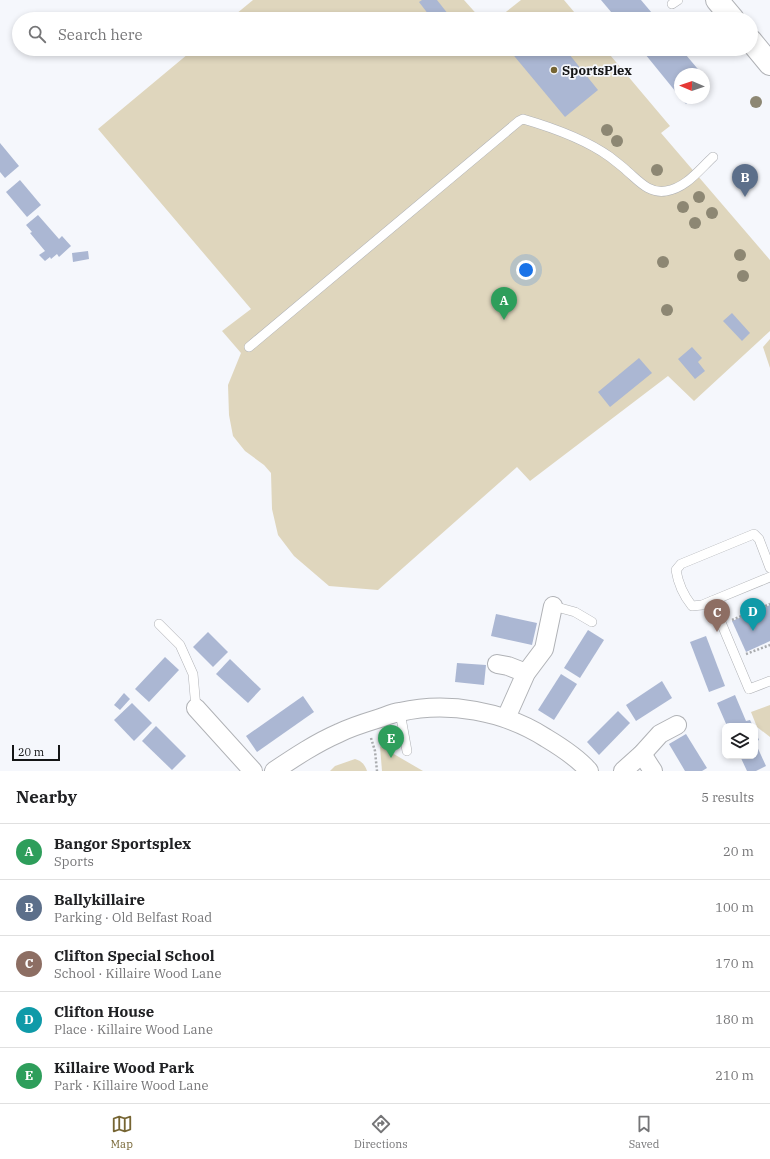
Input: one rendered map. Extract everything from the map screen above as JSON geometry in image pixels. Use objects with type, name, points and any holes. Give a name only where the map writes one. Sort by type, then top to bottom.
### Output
[{"type":"street","points":[[717,0],[726,12]]},
{"type":"street","points":[[758,49],[770,64]]},
{"type":"street","points":[[506,718],[526,673],[544,649],[553,606]]},
{"type":"street","points":[[497,664],[508,666],[526,673]]},
{"type":"street","points":[[274,771],[299,754],[340,733],[400,712],[432,707],[476,711],[506,718],[544,737],[561,748],[589,771]]},
{"type":"street","points":[[196,708],[253,771]]},
{"type":"street","points":[[623,771],[642,754],[660,734],[676,725]]},
{"type":"street","points":[[642,754],[653,771]]},
{"type":"lane","points":[[249,347],[445,182],[523,119],[574,136],[597,148],[628,171],[637,181],[648,188],[657,191],[666,191],[683,185],[712,157]]},
{"type":"lane","points":[[770,568],[759,539],[754,534],[681,564],[676,570],[677,578],[686,599],[692,606],[702,605],[770,577]]},
{"type":"lane","points":[[712,601],[749,689],[770,681]]},
{"type":"lane","points":[[553,606],[576,612],[592,622]]},
{"type":"lane","points":[[159,624],[180,645],[193,674],[196,708]]},
{"type":"lane","points":[[400,712],[407,751]]},
{"type":"path","points":[[734,627],[732,620],[770,604]]},
{"type":"path","points":[[743,647],[746,654],[770,645]]},
{"type":"path","points":[[366,723],[375,751],[378,771]]},
{"type":"shaded area","points":[[253,0],[464,0],[475,12],[238,12]]},
{"type":"shaded area","points":[[521,0],[564,0],[574,12],[506,12]]},
{"type":"shaded area","points":[[186,56],[611,56],[670,126],[661,133],[770,260],[770,331],[694,401],[668,376],[530,481],[517,467],[378,590],[329,586],[294,556],[278,535],[272,509],[271,473],[264,465],[245,451],[233,436],[229,415],[228,385],[241,353],[222,331],[251,309],[98,129]]},
{"type":"shaded area","points":[[770,339],[770,368],[763,347]]},
{"type":"shaded area","points":[[770,705],[770,737],[758,728],[758,723],[755,723],[751,712]]},
{"type":"shaded area","points":[[380,746],[423,771],[382,771]]},
{"type":"shaded area","points":[[355,759],[363,764],[367,771],[330,771],[335,766]]},
{"type":"building","points":[[422,0],[437,0],[446,12],[427,12],[419,2]]},
{"type":"building","points":[[601,0],[641,0],[651,12],[611,12]]},
{"type":"building","name":"SportsPlex","points":[[514,56],[571,56],[598,90],[565,117]]},
{"type":"building","points":[[647,56],[687,56],[697,68],[674,68],[674,90]]},
{"type":"building","points":[[0,143],[19,166],[5,178],[0,172]]},
{"type":"building","points":[[20,180],[41,205],[27,217],[6,192]]},
{"type":"building","points":[[38,215],[59,239],[62,236],[71,246],[59,257],[57,254],[51,259],[50,257],[45,261],[39,255],[45,251],[30,233],[32,232],[26,225]]},
{"type":"building","points":[[88,251],[89,259],[73,262],[72,253]]},
{"type":"building","points":[[732,313],[750,333],[742,341],[723,321]]},
{"type":"building","points":[[692,347],[702,358],[698,362],[705,371],[695,379],[678,359]]},
{"type":"building","points":[[639,358],[652,373],[610,407],[598,392]]},
{"type":"building","points":[[770,605],[770,641],[746,652],[732,621]]},
{"type":"building","points":[[496,614],[537,623],[532,645],[491,636]]},
{"type":"building","points":[[588,630],[604,640],[580,678],[564,668]]},
{"type":"building","points":[[208,632],[228,652],[213,667],[193,647]]},
{"type":"building","points":[[706,636],[725,686],[709,692],[690,642]]},
{"type":"building","points":[[165,657],[179,670],[149,702],[135,689]]},
{"type":"building","points":[[230,659],[261,689],[248,703],[216,674]]},
{"type":"building","points":[[457,663],[486,665],[484,685],[455,682]]},
{"type":"building","points":[[561,674],[577,684],[554,720],[538,710]]},
{"type":"building","points":[[662,681],[672,698],[636,721],[626,705]]},
{"type":"building","points":[[124,693],[130,699],[120,710],[114,705]]},
{"type":"building","points":[[735,695],[746,721],[750,720],[752,723],[726,723],[717,703]]},
{"type":"building","points":[[303,696],[314,712],[257,752],[246,736]]},
{"type":"building","points":[[132,703],[152,723],[134,741],[114,720]]},
{"type":"building","points":[[618,711],[630,723],[599,755],[587,742]]},
{"type":"building","points":[[156,726],[186,756],[172,770],[142,741]]},
{"type":"building","points":[[686,734],[707,768],[702,771],[685,771],[669,744]]},
{"type":"building","points":[[758,749],[766,766],[756,771],[747,771],[741,759],[758,759]]},
{"type":"place","name":"SportsPlex","points":[[554,70]]},
{"type":"place","name":"Ballykillaire","points":[[745,197]]},
{"type":"place","name":"Bangor Sportsplex","points":[[504,320]]},
{"type":"place","name":"Clifton House","points":[[753,631]]},
{"type":"place","name":"Clifton Special School","points":[[717,632]]},
{"type":"place","name":"Killaire Wood Park","points":[[391,758]]}]
